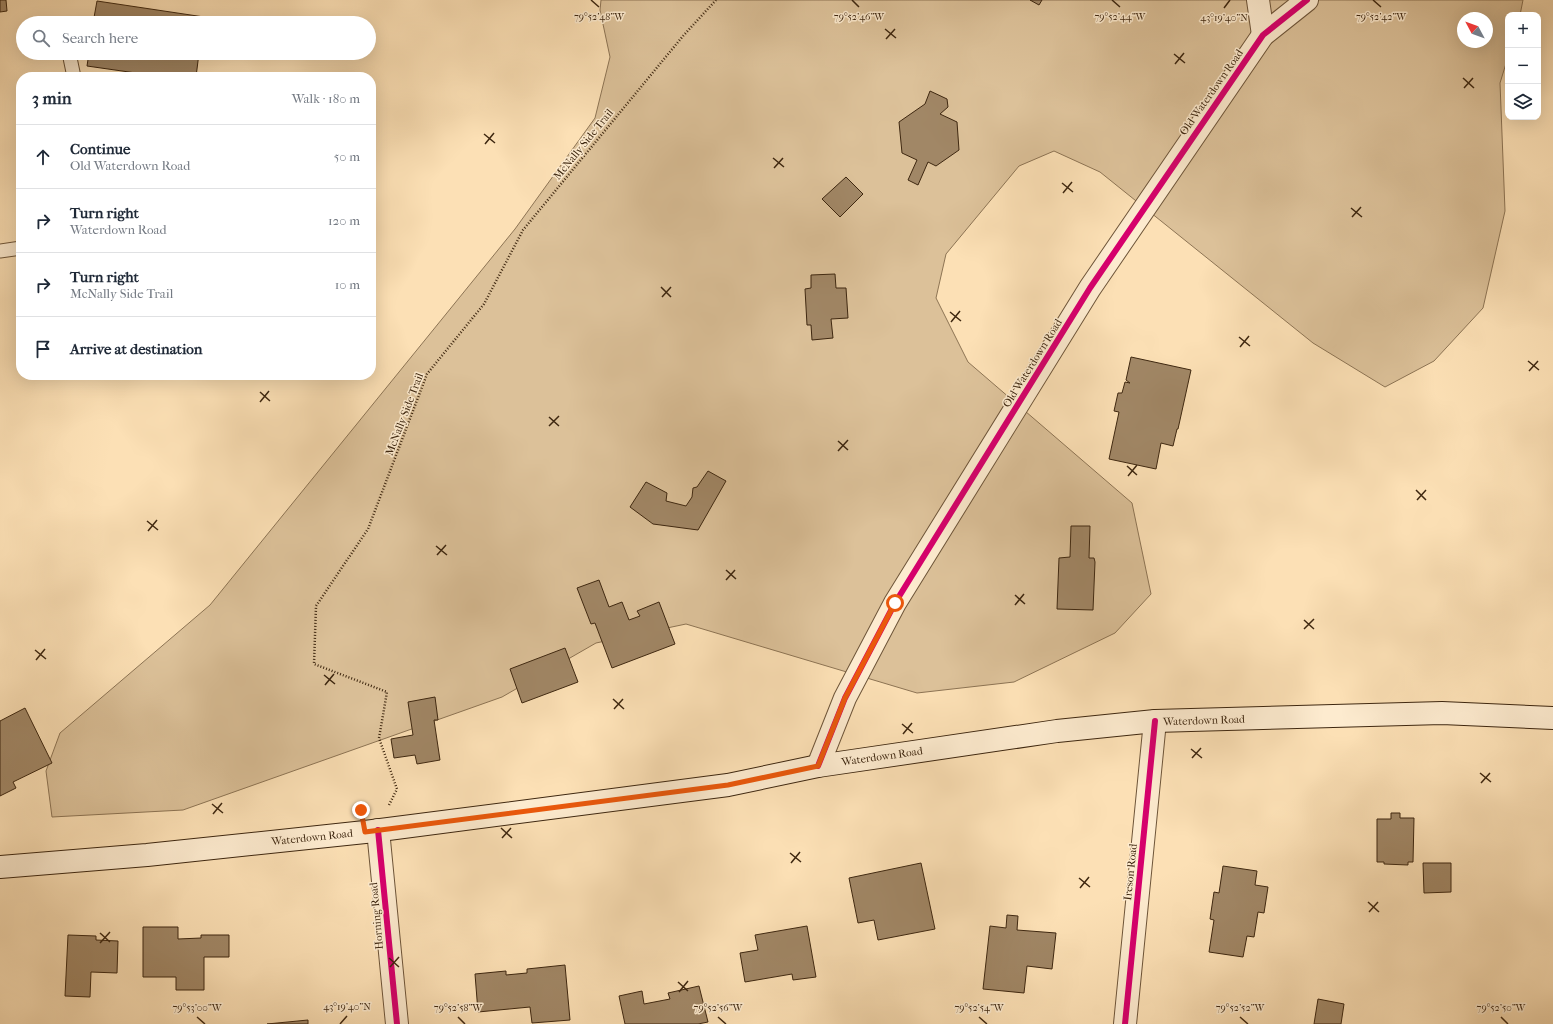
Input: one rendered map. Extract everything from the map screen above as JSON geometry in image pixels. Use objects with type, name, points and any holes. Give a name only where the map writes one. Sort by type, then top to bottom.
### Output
[{"type":"main road","points":[[1258,0],[1264,35]]},
{"type":"main road","name":"Old Waterdown Road","points":[[818,766],[845,698],[895,603],[1090,288],[1264,35],[1307,0]]},
{"type":"main road","name":"Waterdown Road","points":[[0,867],[147,855],[378,830],[728,785],[818,766],[1056,731],[1155,721],[1442,713],[1553,718]]},
{"type":"main road","name":"Ireson Road","points":[[1125,1024],[1155,721]]},
{"type":"main road","name":"Horning Road","points":[[378,830],[397,1024]]},
{"type":"lane","points":[[70,60],[73,72]]},
{"type":"lane","points":[[0,251],[16,249]]},
{"type":"shaded area","points":[[601,0],[1523,0],[1521,12],[1505,12],[1505,67],[1500,83],[1505,211],[1483,308],[1434,361],[1385,387],[1313,343],[1100,172],[1054,151],[1019,166],[946,254],[936,298],[968,362],[1132,503],[1151,594],[1115,633],[1014,682],[917,693],[686,624],[596,643],[502,697],[183,810],[52,817],[46,771],[60,733],[210,605],[515,229],[595,118],[610,57],[600,10]]},
{"type":"building","points":[[0,0],[6,0],[7,11],[0,12]]},
{"type":"building","points":[[1030,0],[1042,0],[1039,5]]},
{"type":"building","points":[[97,1],[197,16],[94,16]]},
{"type":"building","points":[[88,60],[198,60],[197,72],[129,72],[87,66]]},
{"type":"building","points":[[930,91],[947,99],[948,107],[940,114],[957,122],[959,150],[936,166],[928,162],[918,185],[908,180],[917,160],[902,153],[899,122],[925,104]]},
{"type":"building","points":[[846,177],[863,194],[840,217],[822,199]]},
{"type":"building","points":[[835,274],[836,288],[846,288],[848,318],[831,319],[833,338],[812,340],[811,325],[807,325],[805,289],[811,288],[811,275]]},
{"type":"building","points":[[1131,357],[1191,370],[1173,446],[1161,443],[1156,469],[1109,459],[1119,412],[1114,411],[1118,393],[1122,393],[1125,382],[1130,383],[1126,380]]},
{"type":"building","points":[[708,471],[726,481],[698,530],[653,524],[630,507],[646,482],[667,493],[666,501],[686,506],[692,497],[693,488],[697,487]]},
{"type":"building","points":[[1071,526],[1090,526],[1089,558],[1094,558],[1095,562],[1093,610],[1057,609],[1059,558],[1070,557]]},
{"type":"building","points":[[599,580],[609,607],[622,602],[629,620],[640,616],[637,611],[659,602],[675,644],[612,668],[595,623],[591,624],[577,588]]},
{"type":"building","points":[[565,648],[578,682],[522,703],[510,669]]},
{"type":"building","points":[[435,697],[438,720],[434,720],[440,760],[417,764],[415,755],[394,758],[391,739],[413,735],[408,702]]},
{"type":"building","points":[[25,708],[52,763],[13,782],[16,788],[0,796],[0,721]]},
{"type":"building","points":[[1391,813],[1400,813],[1400,818],[1414,818],[1413,862],[1408,862],[1408,865],[1384,864],[1384,862],[1377,862],[1377,819],[1391,819]]},
{"type":"building","points":[[921,863],[935,929],[878,940],[874,920],[858,923],[849,878]]},
{"type":"building","points":[[1423,863],[1451,863],[1451,892],[1424,893]]},
{"type":"building","points":[[1223,866],[1257,871],[1255,885],[1268,887],[1264,913],[1258,912],[1254,937],[1247,936],[1243,957],[1209,952],[1214,920],[1210,919],[1214,892],[1219,893]]},
{"type":"building","points":[[1007,915],[1018,916],[1017,930],[1056,933],[1052,969],[1027,966],[1024,993],[983,989],[990,926],[1006,928]]},
{"type":"building","points":[[807,926],[816,977],[793,980],[792,974],[745,982],[740,953],[758,950],[755,935]]},
{"type":"building","points":[[143,927],[178,927],[178,939],[201,938],[201,935],[229,935],[229,957],[204,957],[204,990],[176,990],[176,977],[143,977]]},
{"type":"building","points":[[68,935],[96,936],[96,940],[118,941],[117,973],[91,972],[90,997],[65,996]]},
{"type":"building","points":[[565,965],[570,1020],[532,1023],[530,1007],[478,1012],[475,974],[506,971],[506,975],[527,973],[527,969]]},
{"type":"building","points":[[699,986],[708,1022],[698,1024],[625,1024],[619,996],[642,991],[644,1004],[670,999],[668,993]]},
{"type":"building","points":[[1318,999],[1344,1004],[1341,1024],[1314,1024]]},
{"type":"building","points":[[308,1020],[308,1024],[267,1024]]},
{"type":"cycle path","points":[[818,766],[845,698],[895,603],[1090,288],[1263,35],[1307,0]]},
{"type":"cycle path","points":[[1125,1024],[1155,721]]},
{"type":"cycle path","points":[[378,830],[397,1024]]},
{"type":"route","points":[[361,810],[365,832],[728,785],[818,766],[845,698],[895,603]]}]
